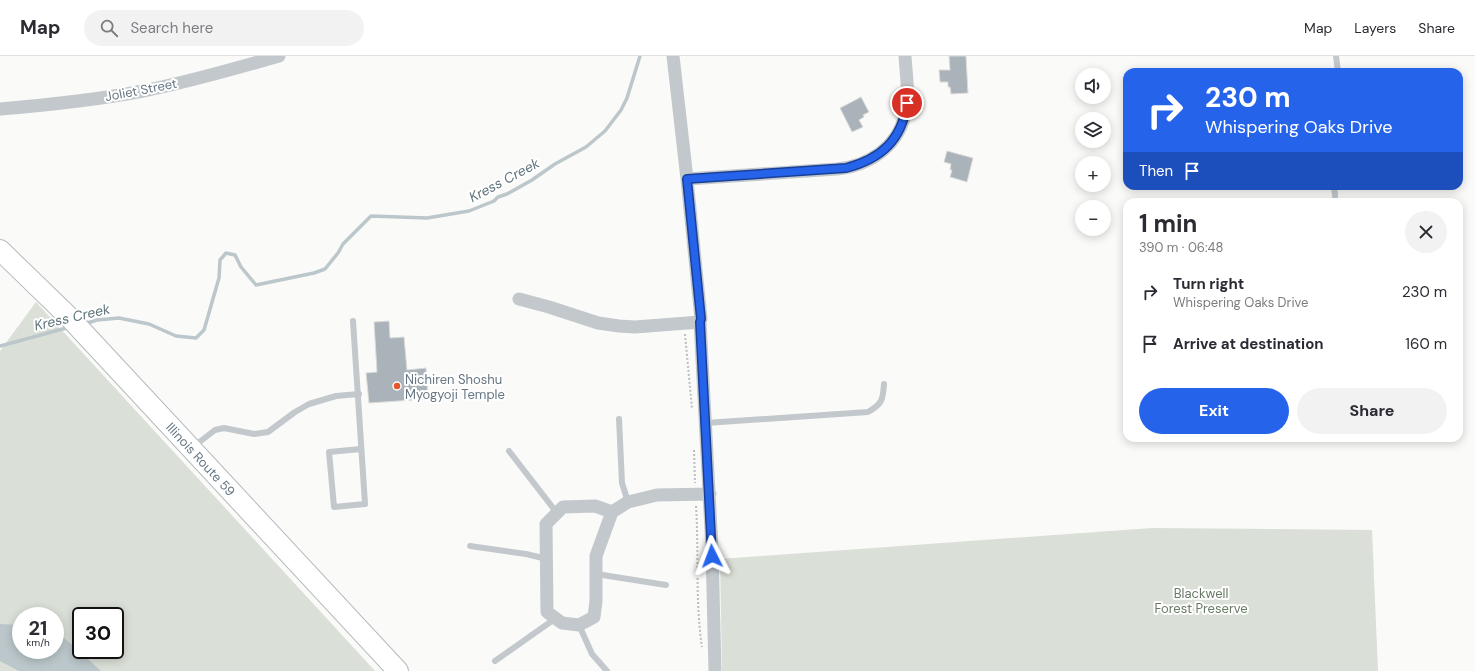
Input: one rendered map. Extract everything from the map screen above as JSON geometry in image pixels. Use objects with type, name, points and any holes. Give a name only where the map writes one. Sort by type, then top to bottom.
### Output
[{"type":"main road","name":"Illinois Route 59","points":[[0,250],[89,338],[398,671]]},
{"type":"street","name":"Joliet Street","points":[[0,109],[59,104],[143,91],[222,73],[279,56]]},
{"type":"street","points":[[673,56],[701,319],[710,494],[715,671]]},
{"type":"street","points":[[687,179],[842,168],[867,162],[890,144],[899,131],[906,115],[907,103],[905,56]]},
{"type":"street","points":[[519,299],[598,323],[619,326],[635,327],[700,322]]},
{"type":"street","points":[[612,512],[595,506],[563,507],[546,524],[547,612],[562,623],[579,625],[594,618],[596,556],[612,512],[628,502],[657,495],[710,494]]},
{"type":"lane","points":[[1336,56],[1338,68]]},
{"type":"lane","points":[[1334,190],[1335,196]]},
{"type":"lane","points":[[353,321],[359,394],[365,504],[334,508],[329,452],[361,449]]},
{"type":"lane","points":[[706,423],[868,412],[876,408],[883,399],[884,384]]},
{"type":"lane","points":[[192,448],[215,430],[224,428],[254,434],[268,432],[309,404],[336,396],[359,394]]},
{"type":"lane","points":[[619,419],[622,483],[628,502]]},
{"type":"lane","points":[[508,451],[557,513]]},
{"type":"lane","points":[[470,546],[526,554],[547,559]]},
{"type":"lane","points":[[596,574],[666,585]]},
{"type":"lane","points":[[494,661],[556,618]]},
{"type":"lane","points":[[579,625],[592,654],[607,671]]},
{"type":"path","points":[[684,331],[692,413]]},
{"type":"path","points":[[694,444],[695,486]]},
{"type":"path","points":[[696,501],[698,555],[697,596],[702,650]]},
{"type":"green space","points":[[36,302],[375,671],[0,671],[0,351]]},
{"type":"green space","name":"Blackwell Forest Preserve","points":[[1152,528],[1372,530],[1378,671],[722,671],[720,559]]},
{"type":"shaded area","points":[[0,624],[12,625],[12,659],[64,659],[64,638],[72,645],[72,659],[88,659],[101,671],[19,671],[0,661]]},
{"type":"building","points":[[949,56],[966,56],[968,93],[951,94],[950,87],[948,87],[948,82],[940,82],[939,70],[950,70]]},
{"type":"building","points":[[861,97],[869,112],[863,115],[864,117],[859,120],[863,127],[852,132],[840,108]]},
{"type":"building","points":[[947,151],[973,158],[967,182],[950,177],[952,170],[950,170],[951,164],[944,162]]},
{"type":"building","points":[[389,321],[390,338],[404,337],[407,370],[426,368],[428,399],[369,403],[366,373],[377,372],[374,322]]},
{"type":"waterway","name":"Kress Creek","points":[[84,324],[97,320],[119,318],[149,324],[176,336],[196,338],[204,330],[219,278],[220,260],[226,253],[235,255],[241,267],[256,285],[314,273],[325,269],[338,253],[343,244],[371,216],[427,218],[469,211],[494,201],[498,197],[507,194],[532,180],[555,164],[586,147],[605,131],[621,110],[627,98],[640,56]]},
{"type":"waterway","name":"Kress Creek","points":[[0,346],[70,327]]},
{"type":"place","name":"Nichiren Shoshu Myogyoji Temple","points":[[397,386]]},
{"type":"route","points":[[712,556],[701,319],[687,179],[846,168],[867,162],[890,144],[899,131],[906,115],[907,103]]}]
